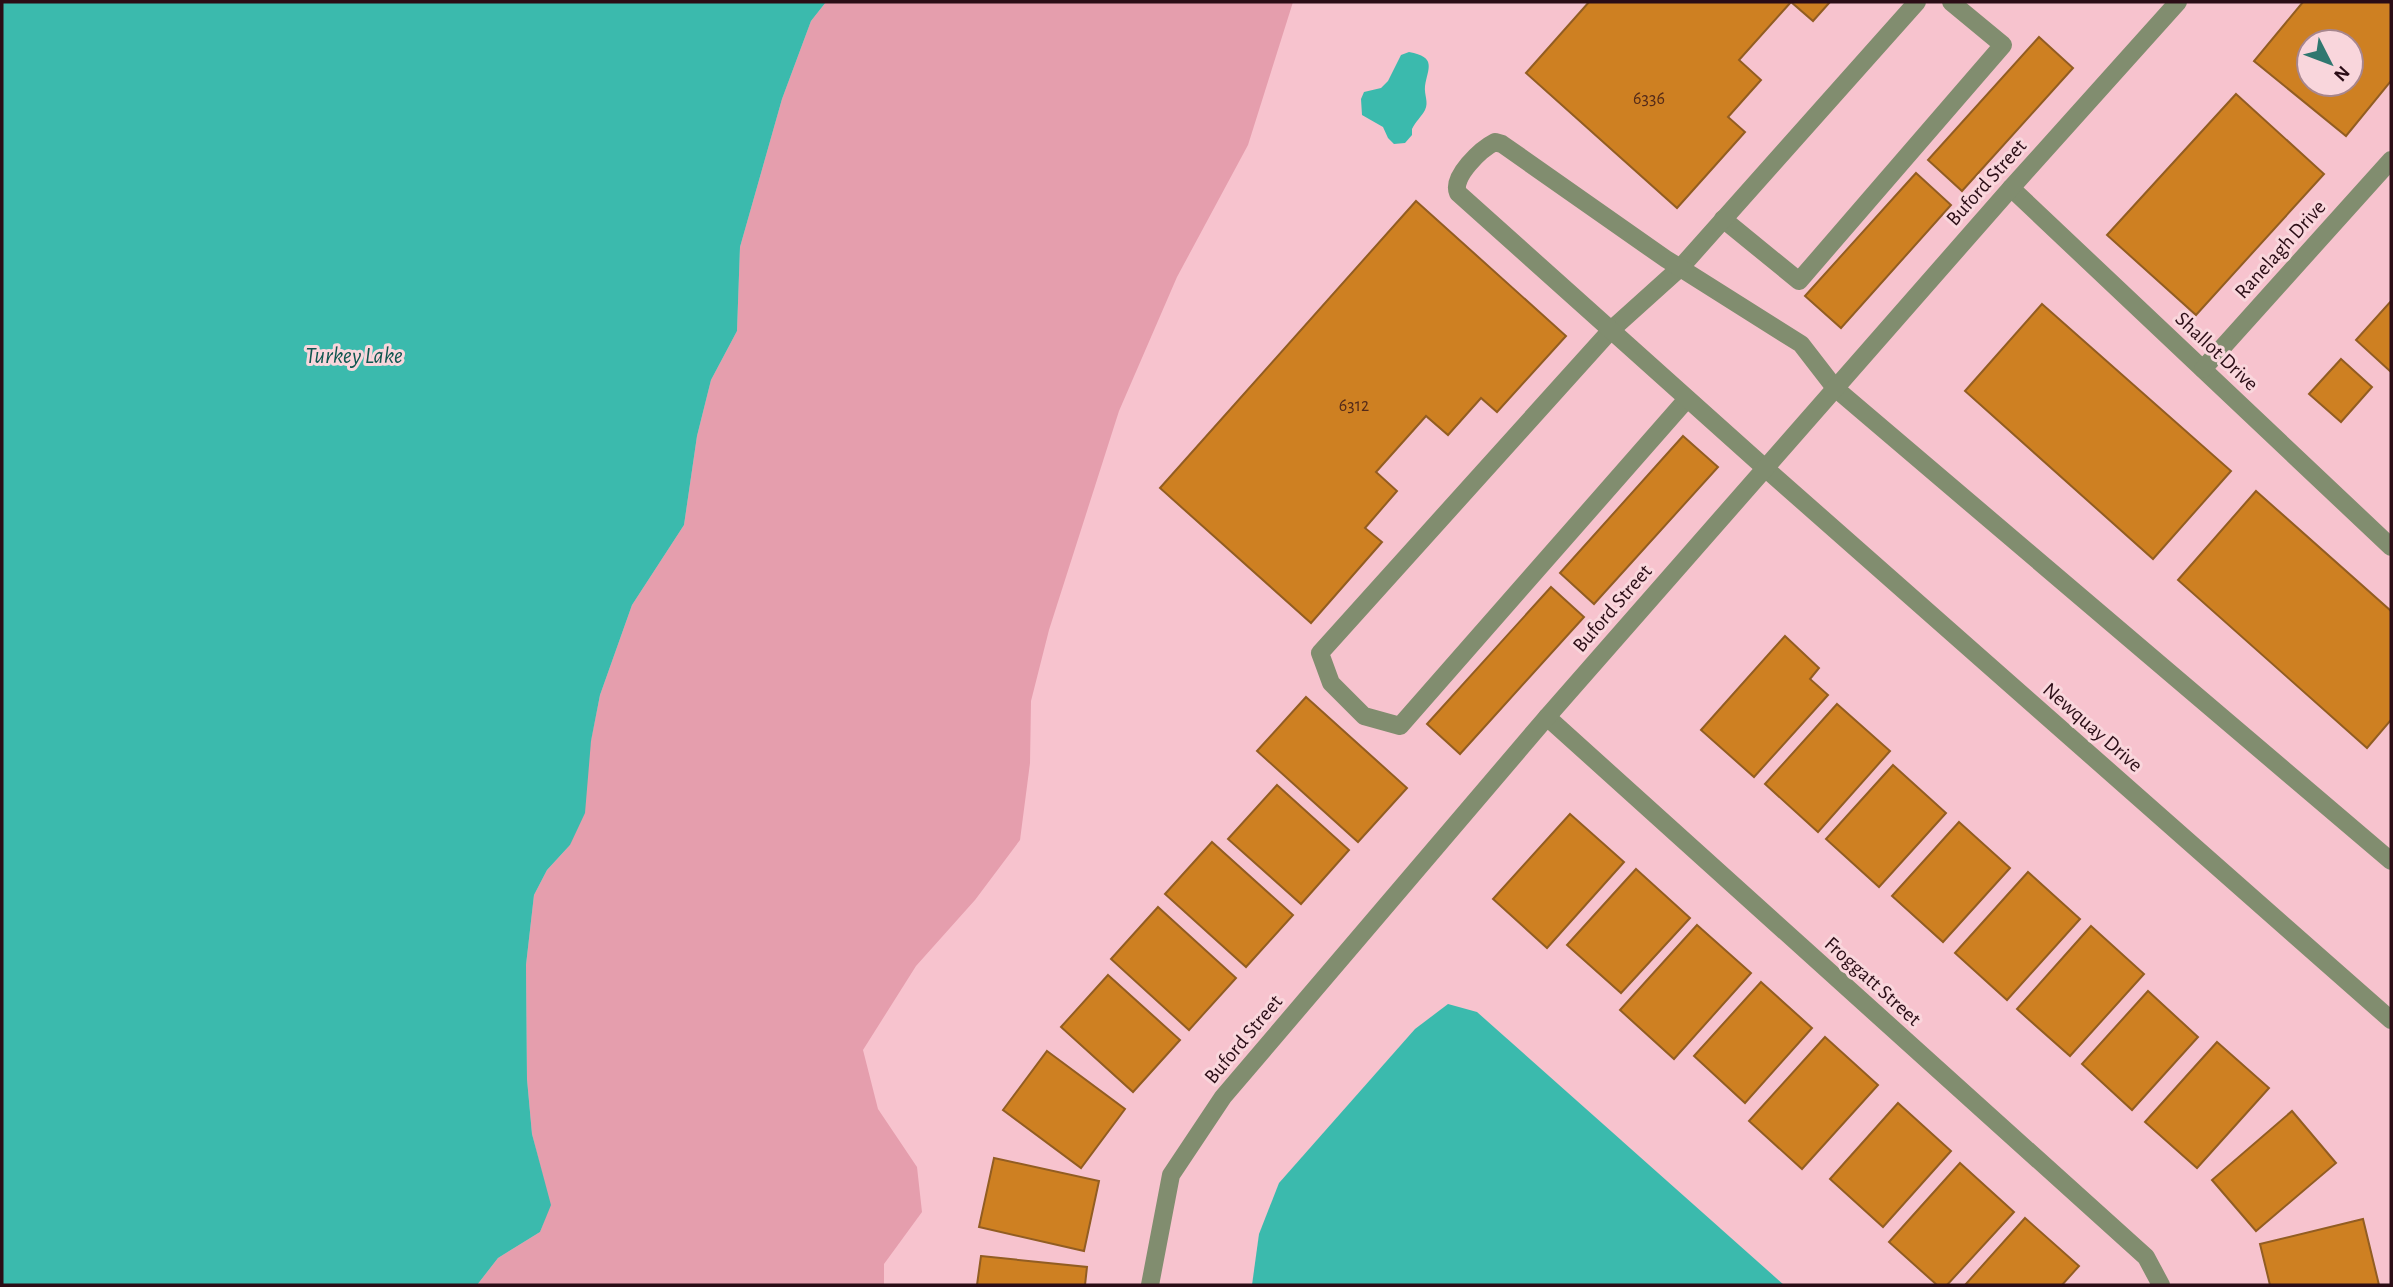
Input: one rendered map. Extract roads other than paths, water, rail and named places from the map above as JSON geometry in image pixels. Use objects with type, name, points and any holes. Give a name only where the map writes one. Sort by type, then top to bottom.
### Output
[{"type":"street","points":[[1687,399],[1400,726],[1364,716],[1331,683],[1320,653],[1611,330],[1681,267],[1917,2]]},
{"type":"street","points":[[1723,219],[1799,281],[2003,45],[1951,2]]},
{"type":"street","name":"Buford Street","points":[[1150,1285],[1171,1175],[1223,1097],[1547,717],[1835,387],[2178,2]]},
{"type":"street","name":"Newquay Drive","points":[[1835,387],[1801,344],[1681,267],[1502,144],[1495,142],[1487,146],[1457,178],[1455,187],[1458,193],[1687,399],[2391,1020]]},
{"type":"street","name":"Ranelagh Drive","points":[[2203,369],[2391,160]]},
{"type":"street","name":"Shallot Drive","points":[[2011,188],[2391,547]]},
{"type":"street","points":[[1835,387],[2391,861]]},
{"type":"street","name":"Froggatt Street","points":[[1547,717],[2146,1257],[2161,1285]]},
{"type":"water","name":"Turkey Lake","points":[[2,2],[826,2],[811,21],[782,99],[740,247],[737,331],[711,380],[697,436],[684,525],[632,605],[600,695],[591,741],[585,813],[570,845],[547,870],[534,895],[526,965],[527,1079],[532,1134],[551,1205],[540,1232],[498,1258],[477,1285],[2,1285]]},
{"type":"water","points":[[1409,52],[1424,57],[1429,64],[1425,86],[1426,107],[1413,126],[1412,135],[1405,143],[1394,144],[1383,127],[1362,115],[1361,99],[1364,92],[1381,88],[1388,81],[1401,55]]},
{"type":"water","points":[[1448,1004],[1477,1012],[1784,1285],[1252,1285],[1259,1234],[1279,1183],[1415,1029]]}]
